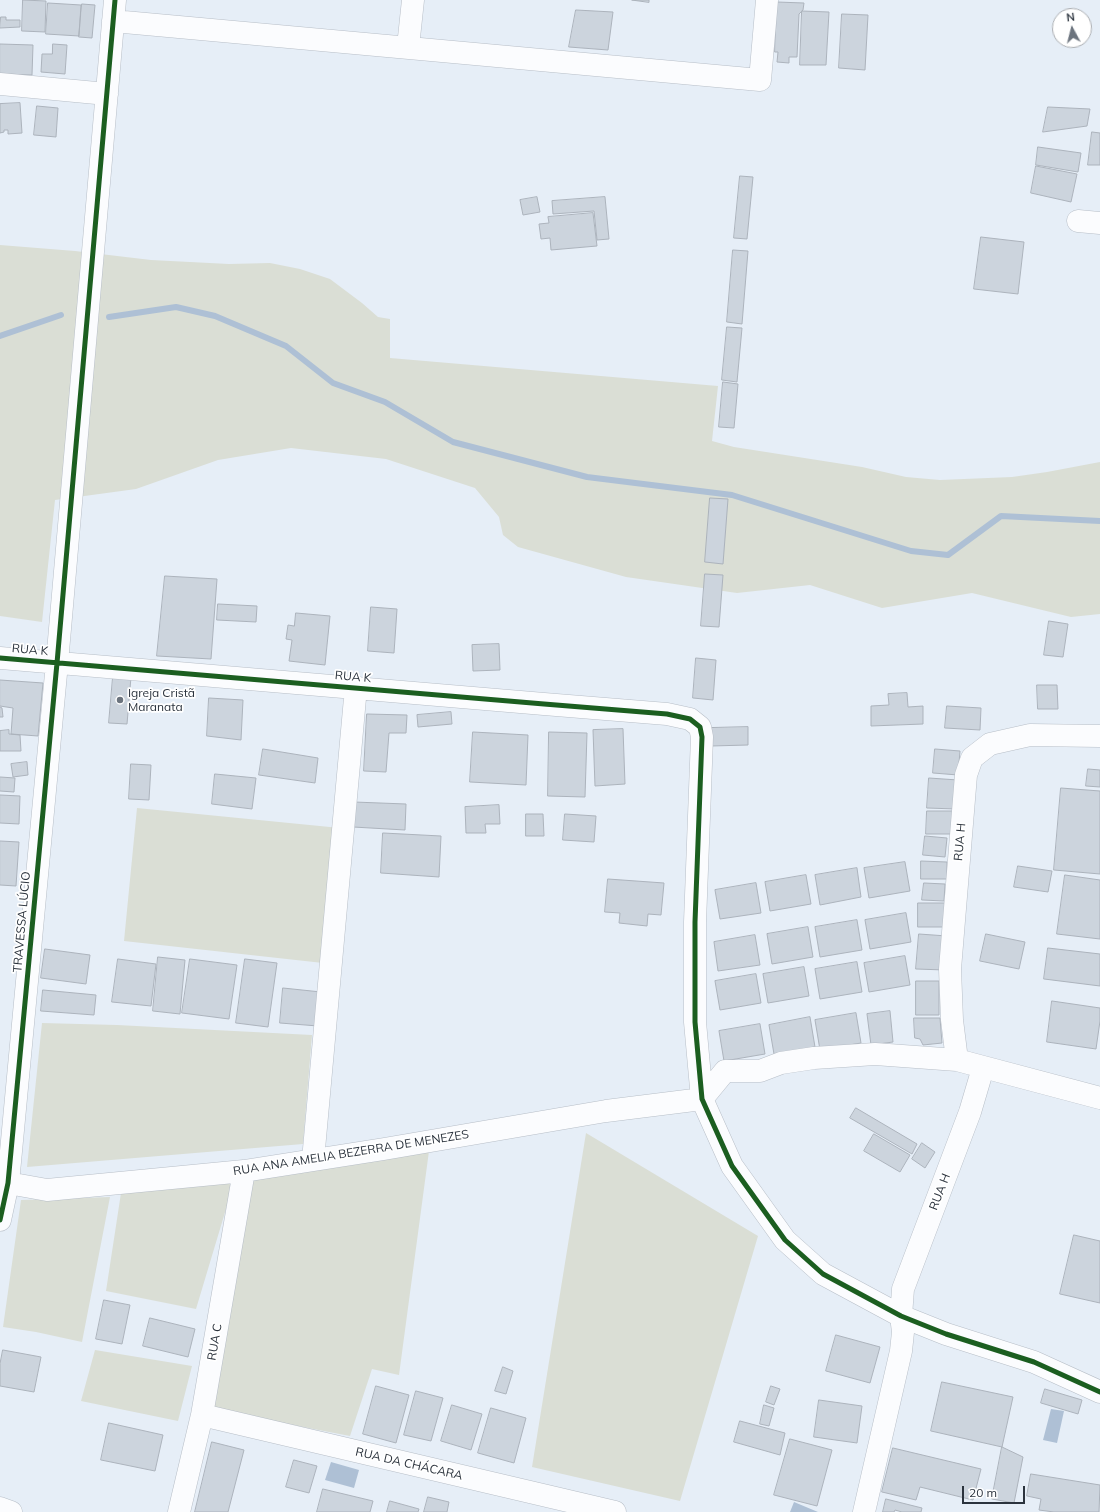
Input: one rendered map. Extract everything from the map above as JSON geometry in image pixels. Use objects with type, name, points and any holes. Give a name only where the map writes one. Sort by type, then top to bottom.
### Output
[{"type":"street","points":[[408,47],[412,0]]},
{"type":"street","points":[[114,10],[408,47],[760,80],[767,0]]},
{"type":"street","name":"TRAVESSA LÚCIO","points":[[0,1220],[57,663],[114,10]]},
{"type":"street","points":[[0,84],[107,94]]},
{"type":"street","points":[[1078,221],[1100,223]]},
{"type":"street","name":"RUA K","points":[[0,658],[667,714],[690,719],[700,727],[702,737],[695,922],[695,1007],[702,1100]]},
{"type":"street","points":[[313,1160],[356,687]]},
{"type":"street","name":"RUA H","points":[[957,1060],[952,1020],[950,969],[966,774],[972,758],[990,744],[1030,735],[1100,736]]},
{"type":"street","points":[[1100,1098],[957,1060],[875,1054],[814,1058],[781,1063],[760,1071],[725,1071],[702,1100],[732,1166],[785,1240],[823,1274],[901,1316],[946,1334],[1034,1362],[1100,1392]]},
{"type":"street","name":"RUA H","points":[[864,1512],[901,1351],[903,1332],[901,1316],[903,1289],[970,1112],[983,1068]]},
{"type":"street","name":"RUA ANA AMELIA BEZERRA DE MENEZES","points":[[4,1183],[47,1190],[244,1172],[606,1111],[702,1100]]},
{"type":"street","name":"RUA C","points":[[179,1512],[202,1415],[244,1172]]},
{"type":"street","name":"RUA DA CHÁCARA","points":[[202,1415],[615,1512]]},
{"type":"street","points":[[0,1508],[11,1512]]},
{"type":"shaded area","points":[[0,245],[75,251],[151,260],[229,264],[270,263],[300,269],[330,279],[378,317],[390,319],[390,358],[718,386],[712,441],[734,447],[862,467],[906,477],[940,480],[1012,477],[1100,462],[1100,614],[1071,617],[972,593],[882,608],[810,585],[737,593],[626,577],[518,547],[503,535],[499,517],[475,488],[386,459],[291,448],[218,460],[136,489],[55,500],[42,622],[0,616]]},
{"type":"shaded area","points":[[137,808],[340,828],[332,964],[124,941]]},
{"type":"shaded area","points":[[42,1023],[117,1025],[312,1035],[303,1144],[27,1167]]},
{"type":"shaded area","points":[[586,1133],[758,1236],[680,1501],[532,1467]]},
{"type":"shaded area","points":[[429,1151],[399,1375],[372,1369],[350,1436],[209,1409],[250,1180]]},
{"type":"shaded area","points":[[235,1179],[196,1309],[106,1291],[121,1193]]},
{"type":"shaded area","points":[[110,1197],[82,1342],[36,1332],[3,1327],[21,1200]]},
{"type":"shaded area","points":[[95,1350],[192,1366],[178,1421],[81,1401]]},
{"type":"water","points":[[1051,1409],[1064,1411],[1057,1443],[1043,1440]]},
{"type":"water","points":[[331,1462],[359,1470],[354,1488],[325,1480]]},
{"type":"water","points":[[794,1502],[818,1512],[790,1512]]},
{"type":"building","points":[[23,0],[46,1],[45,32],[22,31]]},
{"type":"building","points":[[632,0],[649,0],[649,2]]},
{"type":"building","points":[[777,2],[804,3],[803,10],[799,14],[797,57],[789,57],[789,63],[777,62],[778,52],[775,52]]},
{"type":"building","points":[[48,3],[81,5],[79,36],[46,34]]},
{"type":"building","points":[[82,4],[95,5],[92,38],[79,37]]},
{"type":"building","points":[[576,10],[613,12],[608,50],[569,47]]},
{"type":"building","points":[[802,11],[829,12],[826,65],[800,65]]},
{"type":"building","points":[[842,14],[868,15],[865,70],[839,68]]},
{"type":"building","points":[[1,17],[6,17],[6,20],[20,20],[20,27],[0,28]]},
{"type":"building","points":[[0,44],[33,45],[32,75],[0,74]]},
{"type":"building","points":[[53,44],[67,45],[65,74],[41,72],[42,54],[52,54]]},
{"type":"building","points":[[20,103],[22,133],[8,134],[8,130],[4,130],[4,132],[0,133],[0,104]]},
{"type":"building","points":[[37,106],[58,108],[56,137],[34,135]]},
{"type":"building","points":[[1048,107],[1090,109],[1087,126],[1043,132]]},
{"type":"building","points":[[1092,132],[1100,133],[1100,165],[1088,165]]},
{"type":"building","points":[[1038,147],[1081,153],[1078,172],[1036,165]]},
{"type":"building","points":[[1036,166],[1077,174],[1071,202],[1031,193]]},
{"type":"building","points":[[740,176],[753,177],[747,239],[734,238]]},
{"type":"building","points":[[537,197],[540,212],[523,215],[520,200]]},
{"type":"building","points":[[605,197],[609,239],[597,240],[594,211],[553,214],[552,201]]},
{"type":"building","points":[[593,213],[597,246],[551,250],[550,238],[541,239],[539,224],[549,223],[548,217]]},
{"type":"building","points":[[981,237],[1024,242],[1018,294],[974,289]]},
{"type":"building","points":[[733,250],[748,251],[742,324],[727,322]]},
{"type":"building","points":[[727,327],[742,328],[737,382],[722,380]]},
{"type":"building","points":[[723,382],[738,384],[734,428],[719,427]]},
{"type":"building","points":[[710,498],[728,499],[723,564],[705,562]]},
{"type":"building","points":[[705,574],[723,575],[719,627],[701,626]]},
{"type":"building","points":[[165,576],[217,579],[211,659],[157,656]]},
{"type":"building","points":[[218,604],[257,606],[256,622],[217,620]]},
{"type":"building","points":[[371,607],[397,609],[394,653],[368,651]]},
{"type":"building","points":[[296,613],[330,616],[325,665],[289,661],[292,640],[286,639],[288,625],[294,626]]},
{"type":"building","points":[[1049,621],[1068,624],[1063,657],[1044,655]]},
{"type":"building","points":[[499,644],[500,670],[473,671],[472,645]]},
{"type":"building","points":[[696,658],[716,660],[713,700],[693,698]]},
{"type":"building","name":"Igreja Cristã Maranata","points":[[113,677],[131,677],[127,724],[109,723]]},
{"type":"building","points":[[0,680],[43,683],[38,736],[11,734],[13,708],[0,706]]},
{"type":"building","points":[[1037,685],[1057,685],[1058,709],[1038,709]]},
{"type":"building","points":[[907,693],[908,707],[923,706],[923,724],[871,726],[871,706],[889,705],[888,694]]},
{"type":"building","points":[[209,698],[243,700],[241,740],[207,736]]},
{"type":"building","points":[[947,706],[981,708],[980,730],[945,728]]},
{"type":"building","points":[[0,707],[2,708],[3,717],[0,717]]},
{"type":"building","points":[[451,712],[452,724],[418,727],[417,715]]},
{"type":"building","points":[[367,714],[407,715],[406,733],[389,733],[386,772],[364,771]]},
{"type":"building","points":[[748,727],[748,745],[711,746],[710,728]]},
{"type":"building","points":[[623,729],[625,784],[595,786],[593,730]]},
{"type":"building","points":[[9,730],[9,734],[20,735],[21,751],[0,751],[0,731]]},
{"type":"building","points":[[473,732],[528,735],[526,785],[470,782]]},
{"type":"building","points":[[549,732],[587,733],[585,797],[548,796]]},
{"type":"building","points":[[263,749],[318,758],[315,783],[259,775]]},
{"type":"building","points":[[935,749],[960,751],[958,775],[933,773]]},
{"type":"building","points":[[27,762],[28,775],[13,777],[11,764]]},
{"type":"building","points":[[131,764],[151,765],[149,800],[129,799]]},
{"type":"building","points":[[1088,769],[1100,770],[1100,787],[1086,786]]},
{"type":"building","points":[[215,774],[256,778],[252,809],[212,804]]},
{"type":"building","points":[[0,777],[15,778],[14,792],[0,791]]},
{"type":"building","points":[[929,778],[958,780],[956,809],[927,808]]},
{"type":"building","points":[[1061,788],[1100,791],[1100,874],[1054,870]]},
{"type":"building","points":[[0,795],[20,796],[19,824],[0,823]]},
{"type":"building","points":[[354,802],[406,804],[405,830],[353,827]]},
{"type":"building","points":[[499,805],[500,824],[485,824],[486,833],[466,833],[465,807]]},
{"type":"building","points":[[927,811],[956,811],[956,834],[926,834]]},
{"type":"building","points":[[526,814],[543,814],[544,836],[526,836]]},
{"type":"building","points":[[565,814],[596,816],[594,842],[563,840]]},
{"type":"building","points":[[383,833],[441,836],[439,877],[381,873]]},
{"type":"building","points":[[925,836],[947,838],[945,857],[923,855]]},
{"type":"building","points":[[0,841],[19,842],[16,886],[0,885]]},
{"type":"building","points":[[921,861],[947,862],[947,879],[921,879]]},
{"type":"building","points":[[905,862],[910,891],[869,898],[864,868]]},
{"type":"building","points":[[1018,866],[1052,871],[1048,892],[1014,887]]},
{"type":"building","points":[[857,868],[861,897],[820,905],[815,875]]},
{"type":"building","points":[[806,875],[811,904],[770,911],[765,882]]},
{"type":"building","points":[[1065,875],[1100,880],[1100,939],[1057,934]]},
{"type":"building","points":[[608,879],[664,883],[661,915],[648,914],[647,926],[619,923],[620,913],[605,912]]},
{"type":"building","points":[[756,883],[761,913],[720,919],[715,890]]},
{"type":"building","points":[[924,883],[945,884],[944,901],[922,900]]},
{"type":"building","points":[[918,903],[945,903],[945,927],[918,927]]},
{"type":"building","points":[[906,913],[911,942],[870,949],[865,920]]},
{"type":"building","points":[[857,920],[862,950],[820,957],[815,927]]},
{"type":"building","points":[[808,927],[813,957],[772,964],[767,934]]},
{"type":"building","points":[[919,934],[947,936],[945,970],[916,969]]},
{"type":"building","points":[[986,934],[1025,942],[1019,969],[980,961]]},
{"type":"building","points":[[755,935],[760,965],[718,971],[714,942]]},
{"type":"building","points":[[1048,948],[1100,954],[1100,986],[1044,979]]},
{"type":"building","points":[[45,949],[90,955],[86,984],[41,978]]},
{"type":"building","points":[[905,956],[910,985],[869,992],[864,963]]},
{"type":"building","points":[[158,957],[185,960],[180,1014],[153,1011]]},
{"type":"building","points":[[118,959],[156,964],[151,1006],[112,1002]]},
{"type":"building","points":[[190,959],[237,965],[229,1019],[182,1013]]},
{"type":"building","points":[[245,959],[277,963],[268,1027],[236,1023]]},
{"type":"building","points":[[857,962],[862,992],[820,999],[815,969]]},
{"type":"building","points":[[804,967],[809,996],[768,1003],[763,974]]},
{"type":"building","points":[[756,974],[761,1003],[720,1010],[715,981]]},
{"type":"building","points":[[916,981],[939,981],[939,1015],[916,1015]]},
{"type":"building","points":[[283,988],[321,992],[318,1026],[280,1023]]},
{"type":"building","points":[[43,990],[96,995],[94,1015],[41,1011]]},
{"type":"building","points":[[1052,1001],[1100,1008],[1100,1021],[1096,1049],[1047,1042]]},
{"type":"building","points":[[890,1011],[893,1042],[871,1045],[867,1014]]},
{"type":"building","points":[[856,1013],[861,1043],[820,1050],[815,1020]]},
{"type":"building","points":[[810,1017],[815,1047],[774,1054],[769,1025]]},
{"type":"building","points":[[914,1018],[940,1018],[942,1043],[923,1045],[920,1039],[915,1038]]},
{"type":"building","points":[[760,1024],[765,1054],[724,1061],[719,1031]]},
{"type":"building","points":[[856,1108],[917,1144],[912,1154],[850,1118]]},
{"type":"building","points":[[874,1134],[910,1155],[900,1172],[864,1151]]},
{"type":"building","points":[[922,1143],[935,1152],[925,1168],[912,1159]]},
{"type":"building","points":[[1074,1235],[1100,1241],[1100,1303],[1060,1294]]},
{"type":"building","points":[[104,1300],[130,1305],[122,1344],[96,1339]]},
{"type":"building","points":[[150,1318],[195,1329],[188,1357],[143,1346]]},
{"type":"building","points":[[836,1335],[880,1347],[870,1383],[826,1371]]},
{"type":"building","points":[[3,1350],[41,1357],[34,1392],[0,1386],[0,1364]]},
{"type":"building","points":[[503,1367],[513,1371],[506,1394],[495,1391]]},
{"type":"building","points":[[942,1382],[1013,1397],[1002,1447],[931,1431]]},
{"type":"building","points":[[376,1386],[409,1395],[396,1443],[363,1434]]},
{"type":"building","points":[[771,1386],[780,1389],[774,1405],[766,1402]]},
{"type":"building","points":[[1045,1389],[1082,1400],[1078,1414],[1041,1403]]},
{"type":"building","points":[[416,1391],[443,1398],[431,1441],[404,1435]]},
{"type":"building","points":[[819,1400],[862,1406],[857,1443],[814,1437]]},
{"type":"building","points":[[452,1405],[482,1414],[471,1450],[441,1441]]},
{"type":"building","points":[[764,1405],[774,1408],[769,1426],[760,1424]]},
{"type":"building","points":[[491,1408],[526,1418],[514,1463],[478,1453]]},
{"type":"building","points":[[740,1421],[785,1433],[780,1455],[734,1442]]},
{"type":"building","points":[[109,1423],[163,1435],[155,1471],[101,1460]]},
{"type":"building","points":[[790,1439],[832,1450],[817,1506],[774,1495]]},
{"type":"building","points":[[212,1442],[244,1450],[228,1512],[195,1512]]},
{"type":"building","points":[[1002,1447],[1023,1457],[1014,1503],[992,1499]]},
{"type":"building","points":[[893,1448],[981,1469],[973,1500],[920,1487],[916,1500],[882,1492]]},
{"type":"building","points":[[294,1460],[317,1466],[309,1493],[286,1487]]},
{"type":"building","points":[[1031,1474],[1100,1485],[1099,1512],[1054,1512],[1039,1510],[1041,1499],[1027,1496]]},
{"type":"building","points":[[323,1489],[373,1501],[370,1512],[317,1512]]},
{"type":"building","points":[[428,1497],[449,1502],[447,1512],[424,1512]]},
{"type":"building","points":[[886,1499],[922,1508],[921,1512],[902,1512],[895,1510],[894,1512],[883,1512]]},
{"type":"building","points":[[390,1501],[419,1509],[418,1512],[387,1512]]},
{"type":"waterway","points":[[109,317],[176,307],[215,316],[286,346],[333,383],[385,402],[453,442],[587,477],[732,495],[911,551],[948,555],[1001,516],[1100,521]]},
{"type":"waterway","points":[[0,336],[61,315]]},
{"type":"cycle path","points":[[0,1220],[8,1183],[57,663],[115,0]]},
{"type":"cycle path","points":[[0,658],[667,714],[690,719],[700,727],[702,737],[695,922],[695,1022],[702,1099],[732,1166],[785,1240],[823,1274],[901,1316],[946,1334],[1034,1362],[1100,1392]]},
{"type":"place","name":"Igreja Cristã Maranata","points":[[120,700]]}]
